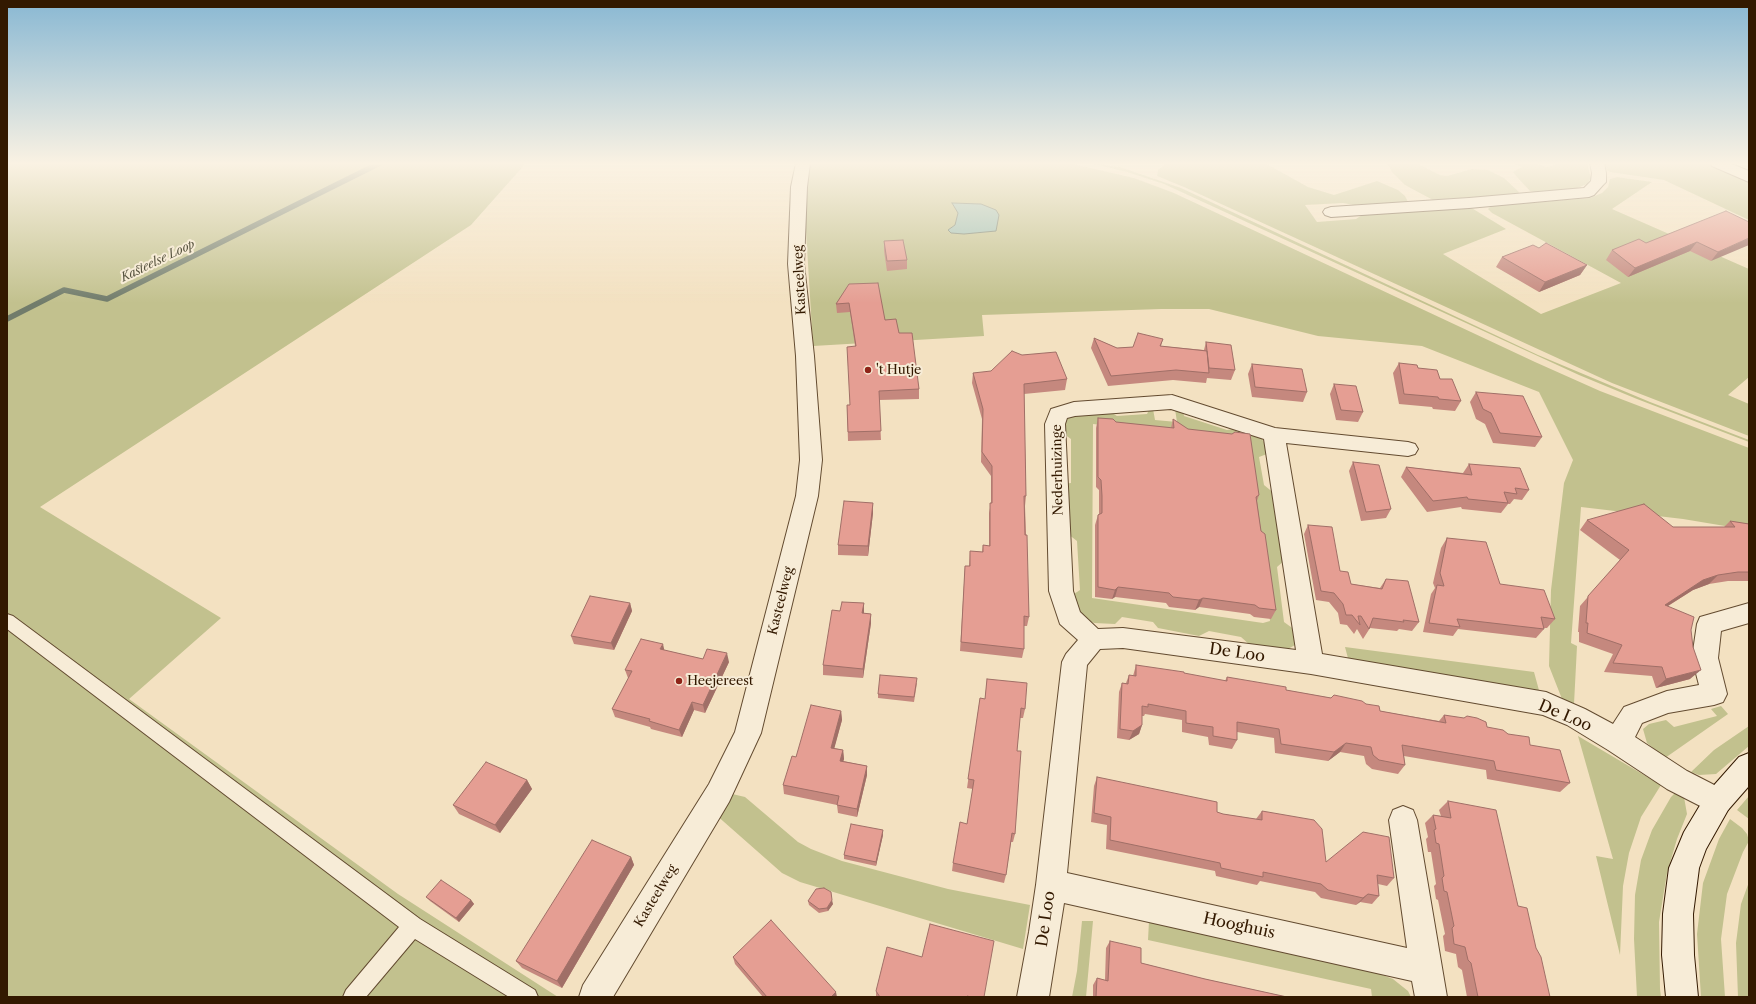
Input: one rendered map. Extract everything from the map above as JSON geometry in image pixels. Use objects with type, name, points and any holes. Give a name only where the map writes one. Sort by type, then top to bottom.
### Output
[{"type":"street","name":"Kasteelweg","points":[[595,997],[719,793],[748,733],[807,496],[811,460],[805,356],[796,264],[798,210]]},
{"type":"street","points":[[1331,212],[1364,210]]},
{"type":"street","name":"Nederhuizinge","points":[[1093,639],[1069,617],[1061,591],[1055,424],[1058,414],[1074,409],[1172,402],[1274,435],[1408,449]]},
{"type":"street","points":[[1274,435],[1311,663]]},
{"type":"street","points":[[1618,741],[1633,715],[1666,702],[1714,694],[1705,658],[1709,624],[1740,614],[1749,613]]},
{"type":"street","name":"De Loo","points":[[1033,997],[1046,932],[1075,662],[1093,639],[1123,638],[1311,663],[1546,704],[1576,717],[1618,741],[1678,780],[1718,802]]},
{"type":"street","points":[[1682,997],[1678,955],[1678,914],[1684,868],[1694,842],[1718,802],[1749,766]]},
{"type":"street","points":[[1403,820],[1431,997]]},
{"type":"street","name":"Hooghuis","points":[[1051,885],[1426,968]]},
{"type":"lane","points":[[7,620],[413,926],[528,997]]},
{"type":"lane","points":[[353,997],[413,926]]},
{"type":"shaded area","points":[[7,210],[484,210],[471,225],[40,507],[221,618],[129,699],[398,894],[558,997],[7,997]]},
{"type":"shaded area","points":[[806,210],[956,210],[958,213],[955,225],[949,230],[951,233],[986,232],[982,210],[1210,210],[1600,391],[1749,448],[1749,530],[1683,519],[1581,507],[1571,643],[1577,646],[1574,704],[1562,699],[1549,666],[1551,590],[1564,483],[1573,460],[1539,392],[1422,346],[1318,336],[1209,309],[1161,309],[982,315],[984,336],[813,346]]},
{"type":"shaded area","points":[[1220,210],[1228,210],[1538,355],[1650,402],[1749,440],[1749,442],[1579,375]]},
{"type":"shaded area","points":[[1234,210],[1308,210],[1317,222],[1356,219],[1362,215],[1431,210],[1475,210],[1506,229],[1443,254],[1541,314],[1621,283],[1492,213],[1489,210],[1614,210],[1749,269],[1749,377],[1728,395],[1749,404],[1749,436],[1612,383]]},
{"type":"shaded area","points":[[1727,210],[1749,210],[1749,220]]},
{"type":"shaded area","points":[[1153,409],[1155,420],[1177,422],[1175,409],[1183,411],[1184,416],[1227,430],[1240,428],[1262,439],[1267,448],[1267,454],[1259,457],[1264,485],[1275,494],[1285,560],[1277,567],[1284,622],[1295,630],[1298,639],[1295,645],[1288,649],[1250,645],[1241,637],[1209,631],[1199,636],[1158,628],[1153,622],[1122,617],[1115,624],[1094,623],[1082,617],[1071,596],[1080,590],[1077,541],[1068,534],[1063,484],[1071,483],[1071,439],[1061,432],[1064,421],[1069,417],[1089,414],[1112,413],[1117,416],[1147,414],[1149,410]],"holes":[[[1093,424],[1246,440],[1270,621],[1263,623],[1092,598]]]},
{"type":"shaded area","points":[[1345,647],[1534,672],[1540,694],[1349,662]]},
{"type":"shaded area","points":[[1721,706],[1728,714],[1665,758],[1647,743],[1643,729],[1649,724],[1666,720],[1674,727],[1717,716],[1711,709]]},
{"type":"shaded area","points":[[1749,726],[1749,746],[1716,774],[1699,775],[1691,772],[1714,750]]},
{"type":"shaded area","points":[[1578,736],[1661,785],[1641,817],[1629,853],[1623,886],[1620,955],[1596,856],[1613,859]]},
{"type":"shaded area","points":[[1677,791],[1684,797],[1687,814],[1677,839],[1667,873],[1659,922],[1661,997],[1637,997],[1634,939],[1635,895],[1641,860],[1652,830],[1671,797]]},
{"type":"shaded area","points":[[728,793],[745,797],[798,842],[811,849],[842,861],[948,889],[1030,905],[1023,949],[800,882],[782,873],[715,814]]},
{"type":"shaded area","points":[[1749,796],[1749,819],[1737,810]]},
{"type":"shaded area","points":[[1730,819],[1742,828],[1747,834],[1749,841],[1743,852],[1727,894],[1721,939],[1725,997],[1701,997],[1697,934],[1703,883],[1719,839]]},
{"type":"shaded area","points":[[1749,882],[1749,997],[1738,997],[1736,943],[1741,904]]},
{"type":"shaded area","points":[[1082,921],[1093,921],[1086,997],[1072,997],[1077,971]]},
{"type":"shaded area","points":[[1149,921],[1372,971],[1393,979],[1408,991],[1411,997],[1372,997],[1371,989],[1148,940]]},
{"type":"water","points":[[956,210],[996,210],[999,215],[996,231],[964,234],[951,233],[948,230],[955,225],[958,213]]},
{"type":"building","points":[[1726,211],[1749,222],[1749,238],[1718,252],[1697,242],[1635,268],[1612,250],[1639,239],[1646,243]]},
{"type":"building","points":[[903,240],[907,260],[887,261],[884,241]]},
{"type":"building","points":[[1546,243],[1587,265],[1545,282],[1502,257],[1533,245],[1539,248]]},
{"type":"building","points":[[878,283],[885,320],[896,319],[899,333],[912,333],[919,389],[879,391],[881,431],[848,432],[847,405],[850,405],[847,347],[856,346],[849,303],[836,304],[849,284]]},
{"type":"building","points":[[1138,333],[1163,339],[1160,346],[1207,351],[1209,373],[1176,370],[1111,376],[1094,338],[1117,348],[1133,347]]},
{"type":"building","points":[[1206,342],[1231,345],[1235,370],[1209,368]]},
{"type":"building","points":[[1012,351],[1022,355],[1056,352],[1067,379],[1024,384],[1026,496],[1024,496],[1025,535],[1027,535],[1029,617],[1024,616],[1024,649],[961,642],[965,566],[970,566],[970,551],[983,552],[983,545],[990,546],[990,503],[992,503],[992,466],[982,452],[983,409],[973,373],[991,371]]},
{"type":"building","points":[[1399,363],[1417,365],[1418,368],[1437,370],[1440,379],[1452,379],[1461,401],[1404,394]]},
{"type":"building","points":[[1252,364],[1302,369],[1307,392],[1255,387]]},
{"type":"building","points":[[1334,384],[1356,386],[1363,412],[1341,410]]},
{"type":"building","points":[[1476,392],[1523,396],[1542,437],[1500,433],[1491,413],[1483,409]]},
{"type":"building","points":[[1098,418],[1113,419],[1116,422],[1174,428],[1173,419],[1188,429],[1232,434],[1235,432],[1250,434],[1259,495],[1256,497],[1261,531],[1265,534],[1276,610],[1259,608],[1255,605],[1203,598],[1199,600],[1173,597],[1169,593],[1118,587],[1115,590],[1098,587],[1098,515],[1102,513],[1102,496],[1101,480],[1098,477]]},
{"type":"building","points":[[1353,462],[1379,465],[1391,509],[1366,512]]},
{"type":"building","points":[[1469,464],[1520,468],[1529,490],[1515,488],[1517,494],[1504,492],[1508,503],[1468,499],[1467,497],[1433,501],[1406,467],[1472,475]]},
{"type":"building","points":[[844,501],[873,503],[868,546],[838,545]]},
{"type":"building","points":[[1644,504],[1673,527],[1735,527],[1730,521],[1749,524],[1749,572],[1718,575],[1703,580],[1665,605],[1694,617],[1691,630],[1693,647],[1701,670],[1666,679],[1662,667],[1613,663],[1622,645],[1587,633],[1588,623],[1586,623],[1588,596],[1629,550],[1587,520]]},
{"type":"building","points":[[1308,525],[1332,527],[1340,571],[1348,572],[1351,584],[1382,589],[1386,579],[1408,581],[1419,622],[1403,620],[1404,622],[1373,618],[1369,629],[1361,616],[1358,616],[1360,625],[1352,615],[1346,615],[1343,604],[1334,593],[1321,591]]},
{"type":"building","points":[[1447,538],[1486,542],[1500,584],[1544,590],[1555,619],[1541,617],[1544,629],[1457,619],[1460,627],[1429,623],[1437,585],[1444,586],[1440,573]]},
{"type":"building","points":[[590,596],[630,603],[611,643],[571,636]]},
{"type":"building","points":[[842,602],[864,603],[862,613],[871,614],[863,669],[823,665],[832,610],[840,611]]},
{"type":"building","points":[[641,639],[663,644],[660,649],[703,659],[707,649],[727,653],[703,705],[692,702],[679,730],[649,721],[650,719],[612,709],[632,671],[625,670]]},
{"type":"building","points":[[1136,665],[1184,672],[1227,681],[1227,677],[1286,687],[1286,690],[1331,698],[1334,695],[1379,706],[1380,711],[1446,723],[1444,715],[1477,718],[1486,722],[1487,727],[1503,730],[1508,734],[1529,737],[1530,745],[1560,750],[1570,783],[1496,770],[1494,761],[1402,745],[1405,765],[1379,760],[1373,755],[1371,747],[1346,743],[1334,752],[1281,744],[1279,729],[1237,722],[1237,740],[1213,736],[1213,727],[1186,723],[1186,711],[1148,704],[1148,707],[1142,706],[1142,725],[1133,731],[1120,729],[1122,683],[1128,684],[1129,675],[1136,676]]},
{"type":"building","points":[[880,675],[917,678],[914,697],[878,694]]},
{"type":"building","points":[[987,679],[1027,683],[1025,709],[1021,708],[1017,751],[1021,751],[1015,834],[1012,833],[1006,875],[953,863],[960,822],[967,824],[974,780],[968,779],[980,698],[985,699]]},
{"type":"building","points":[[811,705],[841,711],[831,748],[843,750],[840,761],[867,766],[857,809],[837,805],[839,796],[783,785],[792,756],[796,757]]},
{"type":"building","points":[[486,762],[527,780],[495,825],[453,805]]},
{"type":"building","points":[[1097,777],[1217,802],[1217,812],[1223,814],[1262,820],[1262,811],[1314,820],[1322,829],[1326,862],[1363,832],[1389,837],[1394,878],[1377,875],[1379,896],[1368,894],[1363,898],[1328,890],[1321,884],[1263,872],[1263,877],[1221,868],[1220,863],[1110,840],[1111,817],[1094,813]]},
{"type":"building","points":[[1448,801],[1496,810],[1518,906],[1527,908],[1536,948],[1541,957],[1550,997],[1478,997],[1471,963],[1468,960],[1465,947],[1454,944],[1452,928],[1454,926],[1447,892],[1444,891],[1442,878],[1444,876],[1439,844],[1436,843],[1434,830],[1436,829],[1433,815],[1451,818]]},
{"type":"building","points":[[851,824],[883,830],[876,862],[844,855]]},
{"type":"building","points":[[592,840],[631,857],[557,981],[516,961]]},
{"type":"building","points":[[441,880],[471,900],[456,918],[426,897]]},
{"type":"building","points":[[824,888],[831,892],[832,900],[827,908],[819,909],[808,901],[816,889]]},
{"type":"building","points":[[771,920],[836,992],[831,997],[767,997],[733,957]]},
{"type":"building","points":[[930,924],[994,941],[984,997],[880,997],[876,991],[887,947],[922,957]]},
{"type":"building","points":[[1110,941],[1141,948],[1141,963],[1287,997],[1096,997],[1097,978],[1108,981]]},
{"type":"waterway","name":"Kasteelse Loop","points":[[7,319],[64,290],[107,299],[286,210]]},
{"type":"place","name":"'t Hutje","points":[[868,370]]},
{"type":"place","name":"Heejereest","points":[[679,681]]}]
